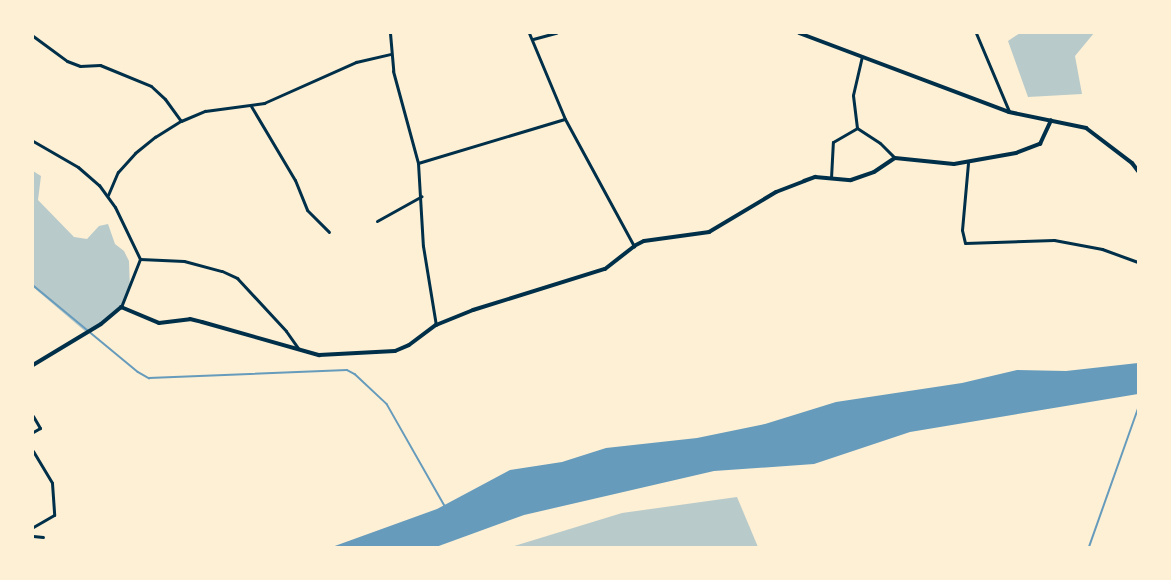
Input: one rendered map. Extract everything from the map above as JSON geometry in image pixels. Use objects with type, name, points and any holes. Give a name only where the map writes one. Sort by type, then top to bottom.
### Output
[{"type":"street","points":[[390,33],[391,54],[399,96],[418,163],[422,196],[423,246],[436,326]]},
{"type":"street","points":[[529,33],[564,119],[634,246]]},
{"type":"street","points":[[533,39],[556,33]]},
{"type":"street","points":[[799,33],[1009,112],[1086,128],[1138,171]]},
{"type":"street","points":[[976,33],[1009,112]]},
{"type":"street","points":[[33,36],[67,61],[80,66],[100,65],[151,86],[165,99],[181,122]]},
{"type":"street","points":[[108,195],[118,171],[135,153],[155,136],[181,122],[205,111],[251,106],[356,62],[391,54]]},
{"type":"street","points":[[862,57],[853,95],[857,128],[880,143],[895,158],[954,164],[968,163],[1036,147],[1040,144],[1051,120]]},
{"type":"street","points":[[251,106],[295,180],[307,210],[329,232]]},
{"type":"street","points":[[418,163],[564,119]]},
{"type":"street","points":[[831,179],[833,142],[857,128]]},
{"type":"street","points":[[33,141],[66,158],[108,195],[140,259],[121,307],[73,343],[33,365]]},
{"type":"street","points":[[121,307],[159,323],[190,319],[319,356],[395,351],[409,345],[436,326],[473,310],[605,269],[634,246],[658,238],[709,232],[776,192],[815,177],[851,180],[874,172],[895,158]]},
{"type":"street","points":[[968,163],[962,230],[965,243],[1054,240],[1102,249],[1138,262]]},
{"type":"street","points":[[377,221],[422,196]]},
{"type":"street","points":[[140,259],[184,261],[222,271],[237,278],[286,331],[299,349]]},
{"type":"street","points":[[33,416],[40,428],[33,432]]},
{"type":"street","points":[[33,451],[52,483],[54,515],[33,527]]},
{"type":"street","points":[[33,536],[43,537]]},
{"type":"shaded area","points":[[1020,33],[1094,33],[1075,56],[1082,94],[1028,97],[1008,41]]},
{"type":"shaded area","points":[[33,171],[41,176],[38,200],[74,237],[87,239],[99,226],[108,224],[115,244],[124,251],[129,261],[130,290],[121,307],[87,333],[33,287]]},
{"type":"shaded area","points":[[737,497],[758,547],[511,547],[622,513]]},
{"type":"water","points":[[1138,363],[1138,394],[910,432],[814,464],[714,471],[524,515],[436,547],[332,547],[437,509],[510,470],[562,462],[606,448],[697,438],[765,424],[836,402],[962,383],[1017,370],[1066,371]]},
{"type":"waterway","points":[[33,285],[138,372],[149,378],[347,370],[355,374],[387,404],[445,506]]},
{"type":"waterway","points":[[1089,547],[1138,409]]}]
